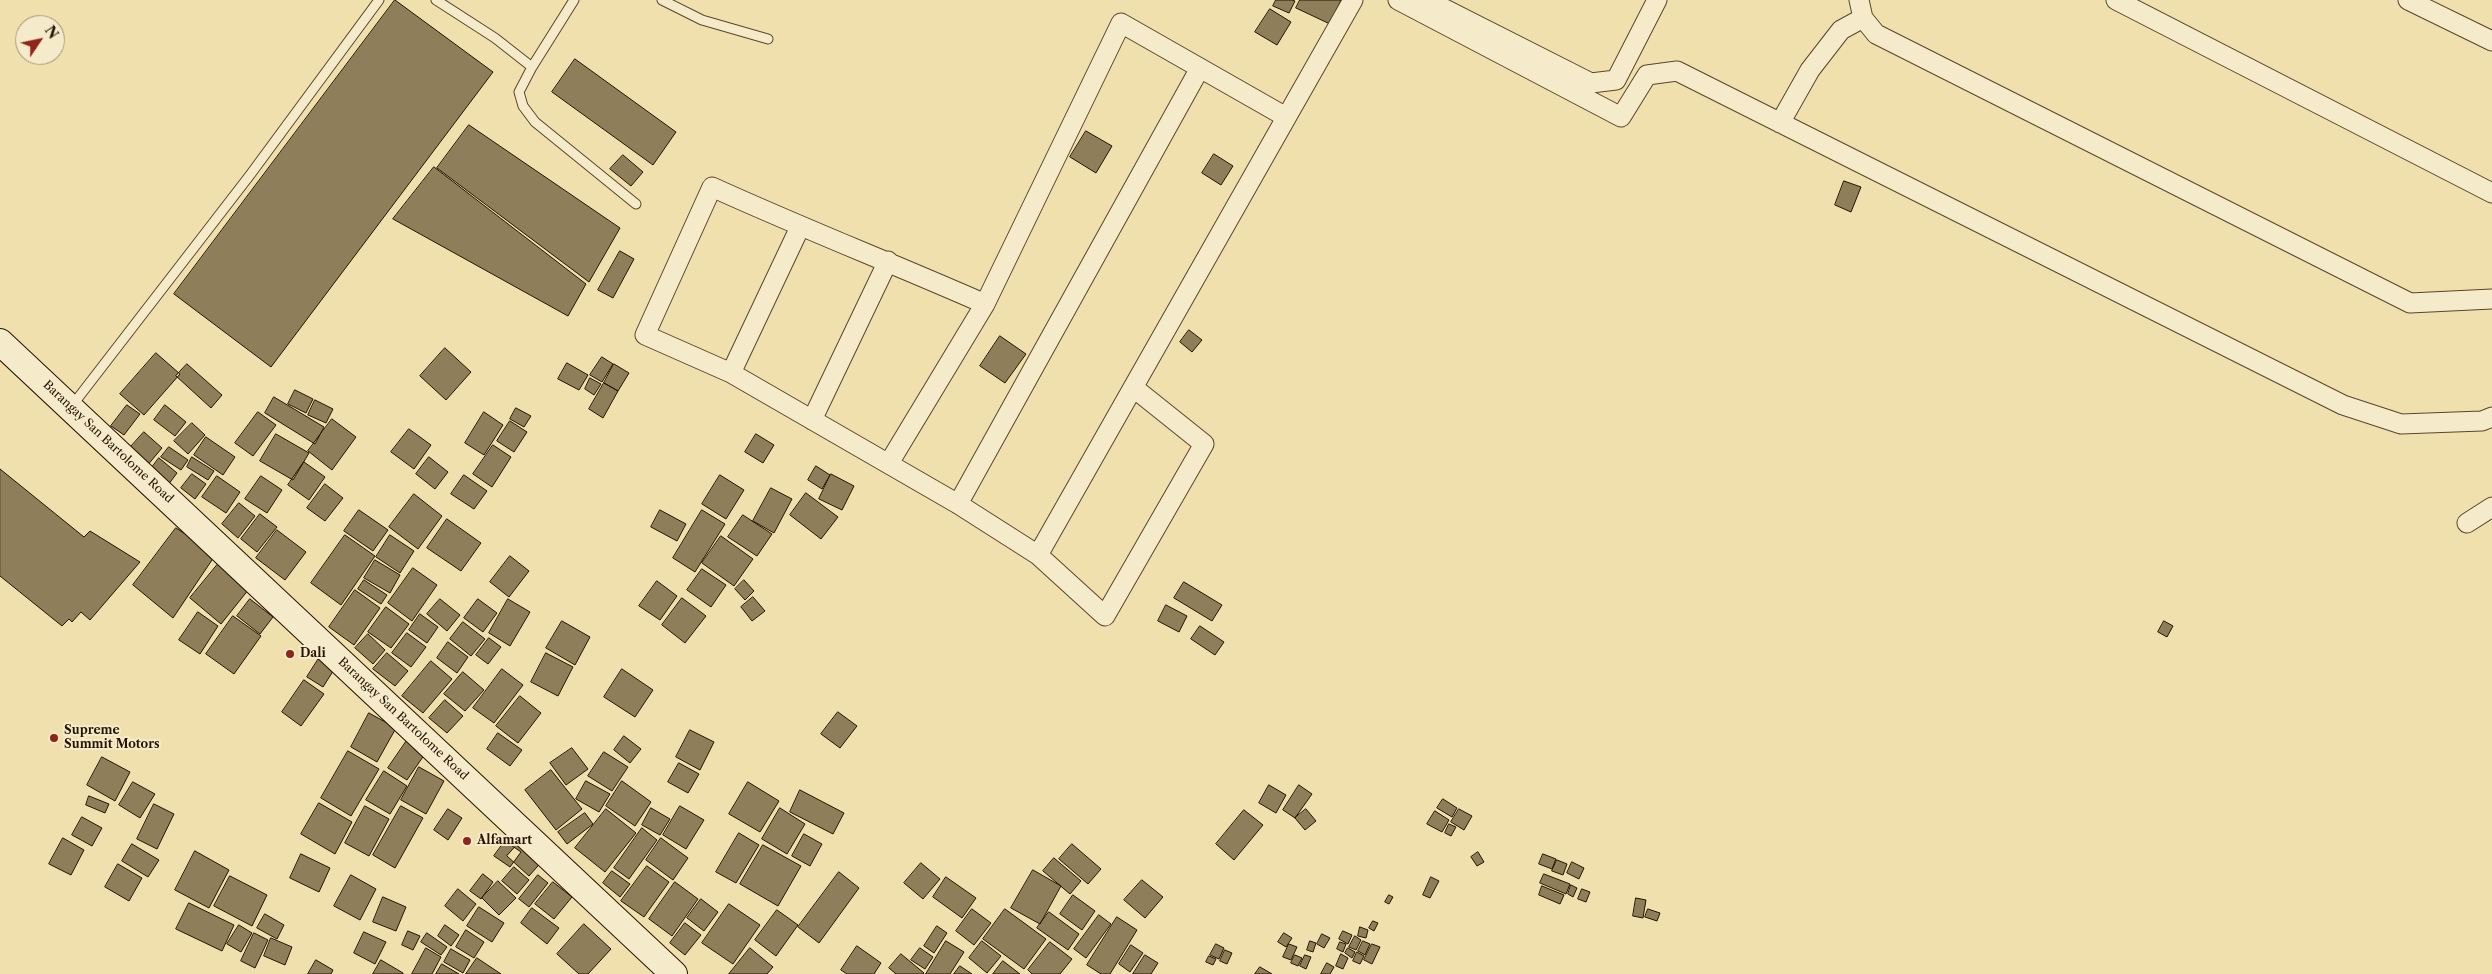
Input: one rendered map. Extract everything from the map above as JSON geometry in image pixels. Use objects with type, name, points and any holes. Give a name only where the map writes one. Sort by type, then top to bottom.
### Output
[{"type":"street","points":[[1038,555],[1353,0]]},
{"type":"street","points":[[1398,0],[1621,117],[1647,75],[1677,70],[2343,405],[2401,424],[2482,421],[2492,417]]},
{"type":"street","points":[[1427,0],[1591,83],[1616,80],[1657,0]]},
{"type":"street","points":[[2116,0],[2492,193]]},
{"type":"street","points":[[2408,0],[2492,41]]},
{"type":"street","points":[[1780,123],[1810,70],[1841,30],[1861,9],[1876,34],[2410,303],[2492,299]]},
{"type":"street","points":[[888,463],[985,304],[1121,23],[1286,117]]},
{"type":"street","points":[[958,504],[1200,68]]},
{"type":"street","points":[[985,304],[888,261],[800,227],[712,187],[645,335],[731,373],[958,504],[1038,555],[1105,616],[1204,444],[1134,388]]},
{"type":"street","points":[[731,373],[800,227]]},
{"type":"street","points":[[812,420],[888,261]]},
{"type":"street","name":"Barangay San Bartolome Road","points":[[0,342],[674,974]]},
{"type":"street","points":[[2467,523],[2492,507]]},
{"type":"lane","points":[[70,407],[250,174],[379,0]]},
{"type":"lane","points":[[436,0],[495,38],[532,67]]},
{"type":"lane","points":[[574,0],[532,67],[520,92],[523,106],[535,122],[636,204]]},
{"type":"lane","points":[[662,0],[702,20],[768,39]]},
{"type":"building","points":[[395,0],[493,72],[271,367],[174,294]]},
{"type":"building","points":[[1276,0],[1295,1],[1289,13],[1273,6]]},
{"type":"building","points":[[1300,0],[1341,0],[1330,24],[1296,8]]},
{"type":"building","points":[[1270,9],[1291,22],[1277,45],[1255,32]]},
{"type":"building","points":[[575,59],[676,132],[653,165],[552,92]]},
{"type":"building","points":[[469,125],[620,228],[589,282],[437,168]]},
{"type":"building","points":[[1086,131],[1112,146],[1096,173],[1070,157]]},
{"type":"building","points":[[1214,154],[1233,166],[1221,185],[1202,173]]},
{"type":"building","points":[[623,155],[643,172],[631,186],[610,169]]},
{"type":"building","points":[[434,167],[586,284],[568,316],[393,219]]},
{"type":"building","points":[[1844,181],[1861,187],[1851,212],[1835,205]]},
{"type":"building","points":[[620,251],[634,259],[613,298],[598,290]]},
{"type":"building","points":[[1189,330],[1202,340],[1192,352],[1180,342]]},
{"type":"building","points":[[1000,336],[1026,354],[1005,383],[980,366]]},
{"type":"building","points":[[445,348],[471,372],[446,400],[420,376]]},
{"type":"building","points":[[156,353],[180,374],[144,415],[120,394]]},
{"type":"building","points":[[602,357],[613,364],[602,382],[590,375]]},
{"type":"building","points":[[567,363],[588,375],[579,390],[558,379]]},
{"type":"building","points":[[187,364],[222,395],[211,408],[176,376]]},
{"type":"building","points":[[614,364],[629,373],[618,391],[604,383]]},
{"type":"building","points":[[590,378],[601,384],[594,395],[585,389]]},
{"type":"building","points":[[604,383],[618,391],[603,418],[589,409]]},
{"type":"building","points":[[295,390],[313,399],[306,413],[288,404]]},
{"type":"building","points":[[274,397],[324,427],[315,444],[265,413]]},
{"type":"building","points":[[315,400],[333,409],[326,423],[308,415]]},
{"type":"building","points":[[127,405],[140,414],[124,435],[111,426]]},
{"type":"building","points":[[165,405],[186,422],[175,436],[154,420]]},
{"type":"building","points":[[516,408],[531,416],[524,427],[510,419]]},
{"type":"building","points":[[258,412],[276,425],[253,456],[235,443]]},
{"type":"building","points":[[484,412],[503,425],[484,455],[465,443]]},
{"type":"building","points":[[332,419],[356,437],[332,470],[308,451]]},
{"type":"building","points":[[510,421],[527,432],[514,452],[497,441]]},
{"type":"building","points":[[192,423],[205,435],[188,454],[174,441]]},
{"type":"building","points":[[409,429],[431,445],[414,469],[391,452]]},
{"type":"building","points":[[144,432],[162,448],[146,467],[127,451]]},
{"type":"building","points":[[276,434],[309,453],[293,480],[260,461]]},
{"type":"building","points":[[756,434],[774,445],[763,463],[745,452]]},
{"type":"building","points":[[206,437],[235,457],[223,475],[194,455]]},
{"type":"building","points":[[493,445],[511,457],[492,487],[473,474]]},
{"type":"building","points":[[169,447],[188,460],[181,470],[161,457]]},
{"type":"building","points":[[192,457],[214,471],[208,480],[187,467]]},
{"type":"building","points":[[429,457],[448,472],[435,489],[416,474]]},
{"type":"building","points":[[159,458],[177,473],[168,485],[150,470]]},
{"type":"building","points":[[304,462],[325,477],[309,500],[288,485]]},
{"type":"building","points":[[816,466],[830,475],[822,489],[808,480]]},
{"type":"building","points":[[0,469],[84,537],[90,531],[140,562],[90,620],[81,612],[72,622],[69,619],[62,626],[0,576]]},
{"type":"building","points":[[192,474],[206,484],[195,499],[181,488]]},
{"type":"building","points":[[831,474],[854,486],[842,510],[819,499]]},
{"type":"building","points":[[464,475],[487,491],[474,509],[451,494]]},
{"type":"building","points":[[720,475],[744,490],[726,519],[702,504]]},
{"type":"building","points":[[217,476],[240,492],[226,513],[202,497]]},
{"type":"building","points":[[261,476],[282,490],[267,513],[245,499]]},
{"type":"building","points":[[325,484],[343,498],[325,521],[307,508]]},
{"type":"building","points":[[771,488],[792,499],[774,533],[753,521]]},
{"type":"building","points":[[806,493],[838,517],[821,539],[790,515]]},
{"type":"building","points":[[414,494],[442,516],[418,549],[389,527]]},
{"type":"building","points":[[239,503],[255,516],[238,538],[222,524]]},
{"type":"building","points":[[359,510],[388,530],[373,551],[344,531]]},
{"type":"building","points":[[660,510],[686,524],[677,541],[651,527]]},
{"type":"building","points":[[702,510],[725,524],[695,572],[673,558]]},
{"type":"building","points":[[260,514],[277,527],[257,552],[241,539]]},
{"type":"building","points":[[743,515],[772,534],[757,556],[728,537]]},
{"type":"building","points":[[447,519],[481,543],[461,571],[427,548]]},
{"type":"building","points":[[176,528],[216,554],[173,618],[133,585]]},
{"type":"building","points":[[277,530],[306,552],[285,580],[256,558]]},
{"type":"building","points":[[345,535],[375,556],[341,605],[311,583]]},
{"type":"building","points":[[390,535],[414,551],[400,573],[376,557]]},
{"type":"building","points":[[721,536],[753,559],[734,586],[702,563]]},
{"type":"building","points":[[510,556],[529,571],[509,597],[490,582]]},
{"type":"building","points":[[375,560],[400,575],[390,593],[364,578]]},
{"type":"building","points":[[218,564],[249,589],[221,624],[190,598]]},
{"type":"building","points":[[413,568],[437,585],[412,621],[388,603]]},
{"type":"building","points":[[702,569],[726,585],[711,607],[687,590]]},
{"type":"building","points":[[364,580],[387,595],[381,604],[358,589]]},
{"type":"building","points":[[744,580],[754,591],[745,600],[735,589]]},
{"type":"building","points":[[657,581],[677,596],[660,620],[639,606]]},
{"type":"building","points":[[1184,582],[1222,605],[1212,621],[1174,598]]},
{"type":"building","points":[[355,590],[380,608],[354,645],[329,627]]},
{"type":"building","points":[[753,597],[765,611],[752,621],[741,607]]},
{"type":"building","points":[[682,598],[706,616],[685,643],[662,625]]},
{"type":"building","points":[[250,599],[273,617],[260,634],[237,616]]},
{"type":"building","points":[[440,599],[460,615],[447,631],[427,614]]},
{"type":"building","points":[[478,599],[497,613],[483,632],[464,618]]},
{"type":"building","points":[[508,599],[530,612],[510,646],[489,633]]},
{"type":"building","points":[[1166,605],[1187,616],[1179,632],[1158,621]]},
{"type":"building","points":[[386,607],[409,624],[391,648],[368,632]]},
{"type":"building","points":[[198,612],[218,626],[200,654],[179,640]]},
{"type":"building","points":[[420,614],[438,627],[427,643],[409,630]]},
{"type":"building","points":[[233,616],[261,636],[234,674],[206,654]]},
{"type":"building","points":[[562,621],[590,637],[575,665],[546,648]]},
{"type":"building","points":[[2164,621],[2173,626],[2167,637],[2158,632]]},
{"type":"building","points":[[463,622],[485,639],[471,656],[450,639]]},
{"type":"building","points":[[1200,626],[1224,642],[1215,655],[1191,639]]},
{"type":"building","points":[[407,633],[426,647],[411,667],[392,653]]},
{"type":"building","points":[[368,634],[385,650],[373,664],[355,648]]},
{"type":"building","points":[[489,638],[501,647],[488,664],[476,655]]},
{"type":"building","points":[[448,642],[468,657],[457,673],[437,658]]},
{"type":"building","points":[[387,653],[408,671],[395,686],[373,669]]},
{"type":"building","points":[[546,653],[573,667],[558,696],[531,682]]},
{"type":"building","points":[[321,655],[337,665],[323,687],[307,677]]},
{"type":"building","points":[[431,661],[452,679],[423,713],[402,696]]},
{"type":"building","points":[[502,669],[523,685],[494,723],[473,708]]},
{"type":"building","points":[[622,669],[653,690],[635,717],[604,697]]},
{"type":"building","points":[[463,672],[484,690],[465,711],[444,694]]},
{"type":"building","points":[[304,680],[324,694],[301,726],[282,712]]},
{"type":"building","points":[[520,696],[541,713],[518,743],[496,726]]},
{"type":"building","points":[[445,700],[463,716],[447,733],[429,718]]},
{"type":"building","points":[[838,712],[857,726],[840,748],[821,734]]},
{"type":"building","points":[[369,713],[396,728],[377,762],[351,747]]},
{"type":"building","points":[[690,730],[714,742],[700,770],[676,757]]},
{"type":"building","points":[[498,733],[522,750],[510,766],[487,749]]},
{"type":"building","points":[[410,736],[429,748],[407,780],[388,768]]},
{"type":"building","points":[[624,736],[641,749],[630,763],[614,750]]},
{"type":"building","points":[[572,748],[588,769],[566,785],[550,763]]},
{"type":"building","points":[[348,751],[379,769],[351,816],[321,798]]},
{"type":"building","points":[[604,752],[628,767],[612,791],[588,776]]},
{"type":"building","points":[[102,757],[130,772],[115,801],[87,785]]},
{"type":"building","points":[[679,763],[699,774],[688,793],[668,782]]},
{"type":"building","points":[[419,767],[444,781],[426,814],[401,800]]},
{"type":"building","points":[[551,770],[582,809],[556,830],[525,790]]},
{"type":"building","points":[[384,771],[407,786],[390,814],[366,800]]},
{"type":"building","points":[[586,781],[610,794],[599,812],[576,799]]},
{"type":"building","points":[[622,781],[651,802],[635,826],[606,806]]},
{"type":"building","points":[[133,782],[155,794],[140,818],[119,805]]},
{"type":"building","points":[[748,782],[779,801],[760,832],[729,814]]},
{"type":"building","points":[[1269,785],[1286,795],[1276,813],[1259,803]]},
{"type":"building","points":[[1299,785],[1312,794],[1295,818],[1283,810]]},
{"type":"building","points":[[800,790],[844,813],[833,834],[790,812]]},
{"type":"building","points":[[89,796],[109,804],[105,813],[86,805]]},
{"type":"building","points":[[1443,799],[1457,808],[1452,817],[1437,808]]},
{"type":"building","points":[[319,803],[352,822],[335,854],[301,834]]},
{"type":"building","points":[[154,804],[174,814],[157,849],[137,839]]},
{"type":"building","points":[[365,806],[389,819],[369,856],[345,843]]},
{"type":"building","points":[[401,806],[423,818],[395,868],[373,855]]},
{"type":"building","points":[[680,806],[704,820],[686,849],[663,835]]},
{"type":"building","points":[[651,808],[670,819],[660,835],[642,825]]},
{"type":"building","points":[[780,808],[805,824],[787,854],[762,839]]},
{"type":"building","points":[[448,809],[462,818],[448,840],[434,830]]},
{"type":"building","points":[[606,809],[636,833],[605,872],[575,848]]},
{"type":"building","points":[[1306,809],[1316,821],[1305,830],[1295,818]]},
{"type":"building","points":[[1459,809],[1472,816],[1464,830],[1451,822]]},
{"type":"building","points":[[1244,810],[1263,825],[1234,860],[1216,844]]},
{"type":"building","points":[[1435,811],[1449,820],[1442,832],[1427,824]]},
{"type":"building","points":[[585,813],[593,824],[567,844],[558,832]]},
{"type":"building","points":[[82,817],[102,828],[92,846],[72,835]]},
{"type":"building","points":[[1449,824],[1456,827],[1451,836],[1445,833]]},
{"type":"building","points":[[642,828],[657,840],[629,879],[614,868]]},
{"type":"building","points":[[739,833],[759,845],[736,883],[716,872]]},
{"type":"building","points":[[804,834],[822,844],[810,866],[792,856]]},
{"type":"building","points":[[63,838],[84,850],[71,875],[49,864]]},
{"type":"building","points":[[523,838],[545,858],[529,876],[507,856]]},
{"type":"building","points":[[661,838],[688,858],[673,880],[646,860]]},
{"type":"building","points":[[505,841],[521,852],[510,867],[494,856]]},
{"type":"building","points":[[132,844],[159,860],[148,877],[122,861]]},
{"type":"building","points":[[1072,844],[1101,869],[1088,884],[1059,859]]},
{"type":"building","points":[[763,845],[801,866],[778,906],[740,884]]},
{"type":"building","points":[[195,851],[229,870],[209,908],[175,890]]},
{"type":"building","points":[[1478,852],[1484,862],[1477,866],[1471,857]]},
{"type":"building","points":[[301,854],[330,868],[319,892],[290,878]]},
{"type":"building","points":[[1543,854],[1556,859],[1552,869],[1539,864]]},
{"type":"building","points":[[1054,858],[1081,881],[1070,894],[1043,871]]},
{"type":"building","points":[[1557,860],[1567,864],[1563,875],[1552,871]]},
{"type":"building","points":[[1572,862],[1584,868],[1579,879],[1567,873]]},
{"type":"building","points":[[921,863],[940,879],[923,899],[904,883]]},
{"type":"building","points":[[118,864],[142,878],[129,901],[105,887]]},
{"type":"building","points":[[647,866],[669,882],[644,917],[621,901]]},
{"type":"building","points":[[514,867],[529,880],[517,894],[502,881]]},
{"type":"building","points":[[1033,870],[1061,886],[1040,924],[1011,908]]},
{"type":"building","points":[[612,871],[630,884],[620,897],[603,883]]},
{"type":"building","points":[[839,872],[859,888],[819,943],[798,927]]},
{"type":"building","points":[[483,874],[493,882],[481,899],[470,891]]},
{"type":"building","points":[[1544,874],[1570,884],[1566,894],[1540,883]]},
{"type":"building","points":[[351,875],[376,889],[360,920],[334,906]]},
{"type":"building","points":[[538,875],[548,883],[529,907],[519,899]]},
{"type":"building","points":[[230,876],[267,895],[252,926],[214,906]]},
{"type":"building","points":[[946,877],[976,898],[962,918],[933,897]]},
{"type":"building","points":[[1431,877],[1439,881],[1430,898],[1423,895]]},
{"type":"building","points":[[1142,880],[1163,897],[1145,918],[1124,900]]},
{"type":"building","points":[[498,881],[516,898],[499,915],[482,898]]},
{"type":"building","points":[[553,882],[572,897],[554,919],[535,904]]},
{"type":"building","points":[[675,882],[698,899],[672,936],[649,919]]},
{"type":"building","points":[[1571,885],[1577,888],[1573,897],[1568,894]]},
{"type":"building","points":[[1542,886],[1564,895],[1560,904],[1539,895]]},
{"type":"building","points":[[458,889],[476,904],[463,921],[445,906]]},
{"type":"building","points":[[1582,889],[1590,892],[1586,902],[1578,899]]},
{"type":"building","points":[[1073,895],[1095,911],[1082,930],[1060,914]]},
{"type":"building","points":[[1389,895],[1393,897],[1389,904],[1385,902]]},
{"type":"building","points":[[383,897],[406,907],[396,931],[373,922]]},
{"type":"building","points":[[1636,898],[1646,900],[1643,918],[1633,916]]},
{"type":"building","points":[[701,899],[718,912],[704,931],[687,918]]},
{"type":"building","points":[[189,903],[234,925],[222,951],[176,929]]},
{"type":"building","points":[[729,904],[760,925],[733,964],[702,943]]},
{"type":"building","points":[[479,907],[504,923],[492,942],[467,926]]},
{"type":"building","points":[[532,908],[559,928],[547,944],[521,923]]},
{"type":"building","points":[[972,909],[991,923],[974,945],[956,931]]},
{"type":"building","points":[[1005,909],[1046,939],[1024,969],[983,939]]},
{"type":"building","points":[[1648,909],[1660,913],[1657,921],[1645,917]]},
{"type":"building","points":[[777,910],[798,925],[776,956],[755,940]]},
{"type":"building","points":[[1049,912],[1079,934],[1068,950],[1037,928]]},
{"type":"building","points":[[265,914],[284,925],[277,939],[257,928]]},
{"type":"building","points":[[1099,915],[1111,924],[1086,958],[1074,949]]},
{"type":"building","points":[[1117,917],[1137,930],[1110,974],[1101,974],[1087,965]]},
{"type":"building","points":[[1373,921],[1378,923],[1374,931],[1369,928]]},
{"type":"building","points":[[685,923],[701,935],[685,955],[670,943]]},
{"type":"building","points":[[584,924],[611,949],[588,974],[579,974],[557,954]]},
{"type":"building","points":[[239,925],[252,933],[241,952],[227,944]]},
{"type":"building","points":[[445,925],[459,935],[451,946],[438,936]]},
{"type":"building","points":[[937,926],[947,933],[934,953],[924,946]]},
{"type":"building","points":[[1360,927],[1368,930],[1366,938],[1358,936]]},
{"type":"building","points":[[466,930],[484,942],[474,958],[456,947]]},
{"type":"building","points":[[408,931],[420,936],[413,950],[402,945]]},
{"type":"building","points":[[1343,931],[1352,935],[1348,944],[1339,939]]},
{"type":"building","points":[[364,932],[386,942],[375,964],[354,953]]},
{"type":"building","points":[[254,933],[268,940],[255,968],[241,961]]},
{"type":"building","points":[[427,933],[447,947],[441,955],[421,942]]},
{"type":"building","points":[[1284,933],[1292,938],[1286,947],[1278,942]]},
{"type":"building","points":[[1322,934],[1330,938],[1324,948],[1317,944]]},
{"type":"building","points":[[1355,936],[1361,940],[1356,950],[1349,947]]},
{"type":"building","points":[[271,938],[292,947],[285,965],[264,956]]},
{"type":"building","points":[[946,941],[964,952],[950,974],[926,974]]},
{"type":"building","points":[[982,941],[1001,956],[987,973],[969,958]]},
{"type":"building","points":[[1310,941],[1316,943],[1313,952],[1307,950]]},
{"type":"building","points":[[1363,941],[1370,944],[1365,955],[1358,951]]},
{"type":"building","points":[[1050,942],[1072,959],[1060,974],[1032,974],[1028,970]]},
{"type":"building","points":[[1340,942],[1346,944],[1343,952],[1337,949]]},
{"type":"building","points":[[1216,944],[1224,948],[1219,959],[1210,955]]},
{"type":"building","points":[[1289,944],[1297,947],[1291,960],[1283,957]]},
{"type":"building","points":[[1372,944],[1380,947],[1372,964],[1364,960]]},
{"type":"building","points":[[1131,945],[1143,953],[1130,972],[1119,964]]},
{"type":"building","points":[[857,946],[881,963],[874,974],[847,974],[841,970]]},
{"type":"building","points":[[426,948],[441,957],[432,974],[412,974]]},
{"type":"building","points":[[750,948],[773,967],[767,974],[729,974]]},
{"type":"building","points":[[920,948],[933,957],[925,969],[911,960]]},
{"type":"building","points":[[1348,948],[1355,952],[1352,958],[1345,953]]},
{"type":"building","points":[[451,949],[470,960],[463,973],[444,962]]},
{"type":"building","points":[[1225,950],[1232,953],[1227,964],[1220,961]]},
{"type":"building","points":[[1357,952],[1364,956],[1360,964],[1353,961]]},
{"type":"building","points":[[901,954],[924,973],[896,974],[889,968]]},
{"type":"building","points":[[1341,954],[1348,958],[1343,969],[1336,966]]},
{"type":"building","points":[[1145,955],[1158,963],[1151,974],[1133,974]]},
{"type":"building","points":[[1295,955],[1302,958],[1298,966],[1291,963]]},
{"type":"building","points":[[1305,955],[1311,957],[1306,969],[1300,966]]},
{"type":"building","points":[[1209,956],[1216,959],[1213,965],[1206,962]]},
{"type":"building","points":[[477,958],[501,974],[466,974]]},
{"type":"building","points":[[316,960],[333,970],[331,974],[308,974]]},
{"type":"building","points":[[381,960],[403,973],[403,974],[373,974]]},
{"type":"building","points":[[1003,961],[1020,974],[993,974]]},
{"type":"building","points":[[1327,963],[1334,967],[1330,974],[1321,974]]},
{"type":"building","points":[[442,964],[459,974],[436,974]]},
{"type":"building","points":[[960,966],[972,974],[954,974]]},
{"type":"building","points":[[1260,967],[1272,974],[1255,974]]},
{"type":"place","name":"Dali","points":[[290,654]]},
{"type":"place","name":"Supreme Summit Motors","points":[[54,738]]},
{"type":"place","name":"Alfamart","points":[[467,841]]}]
